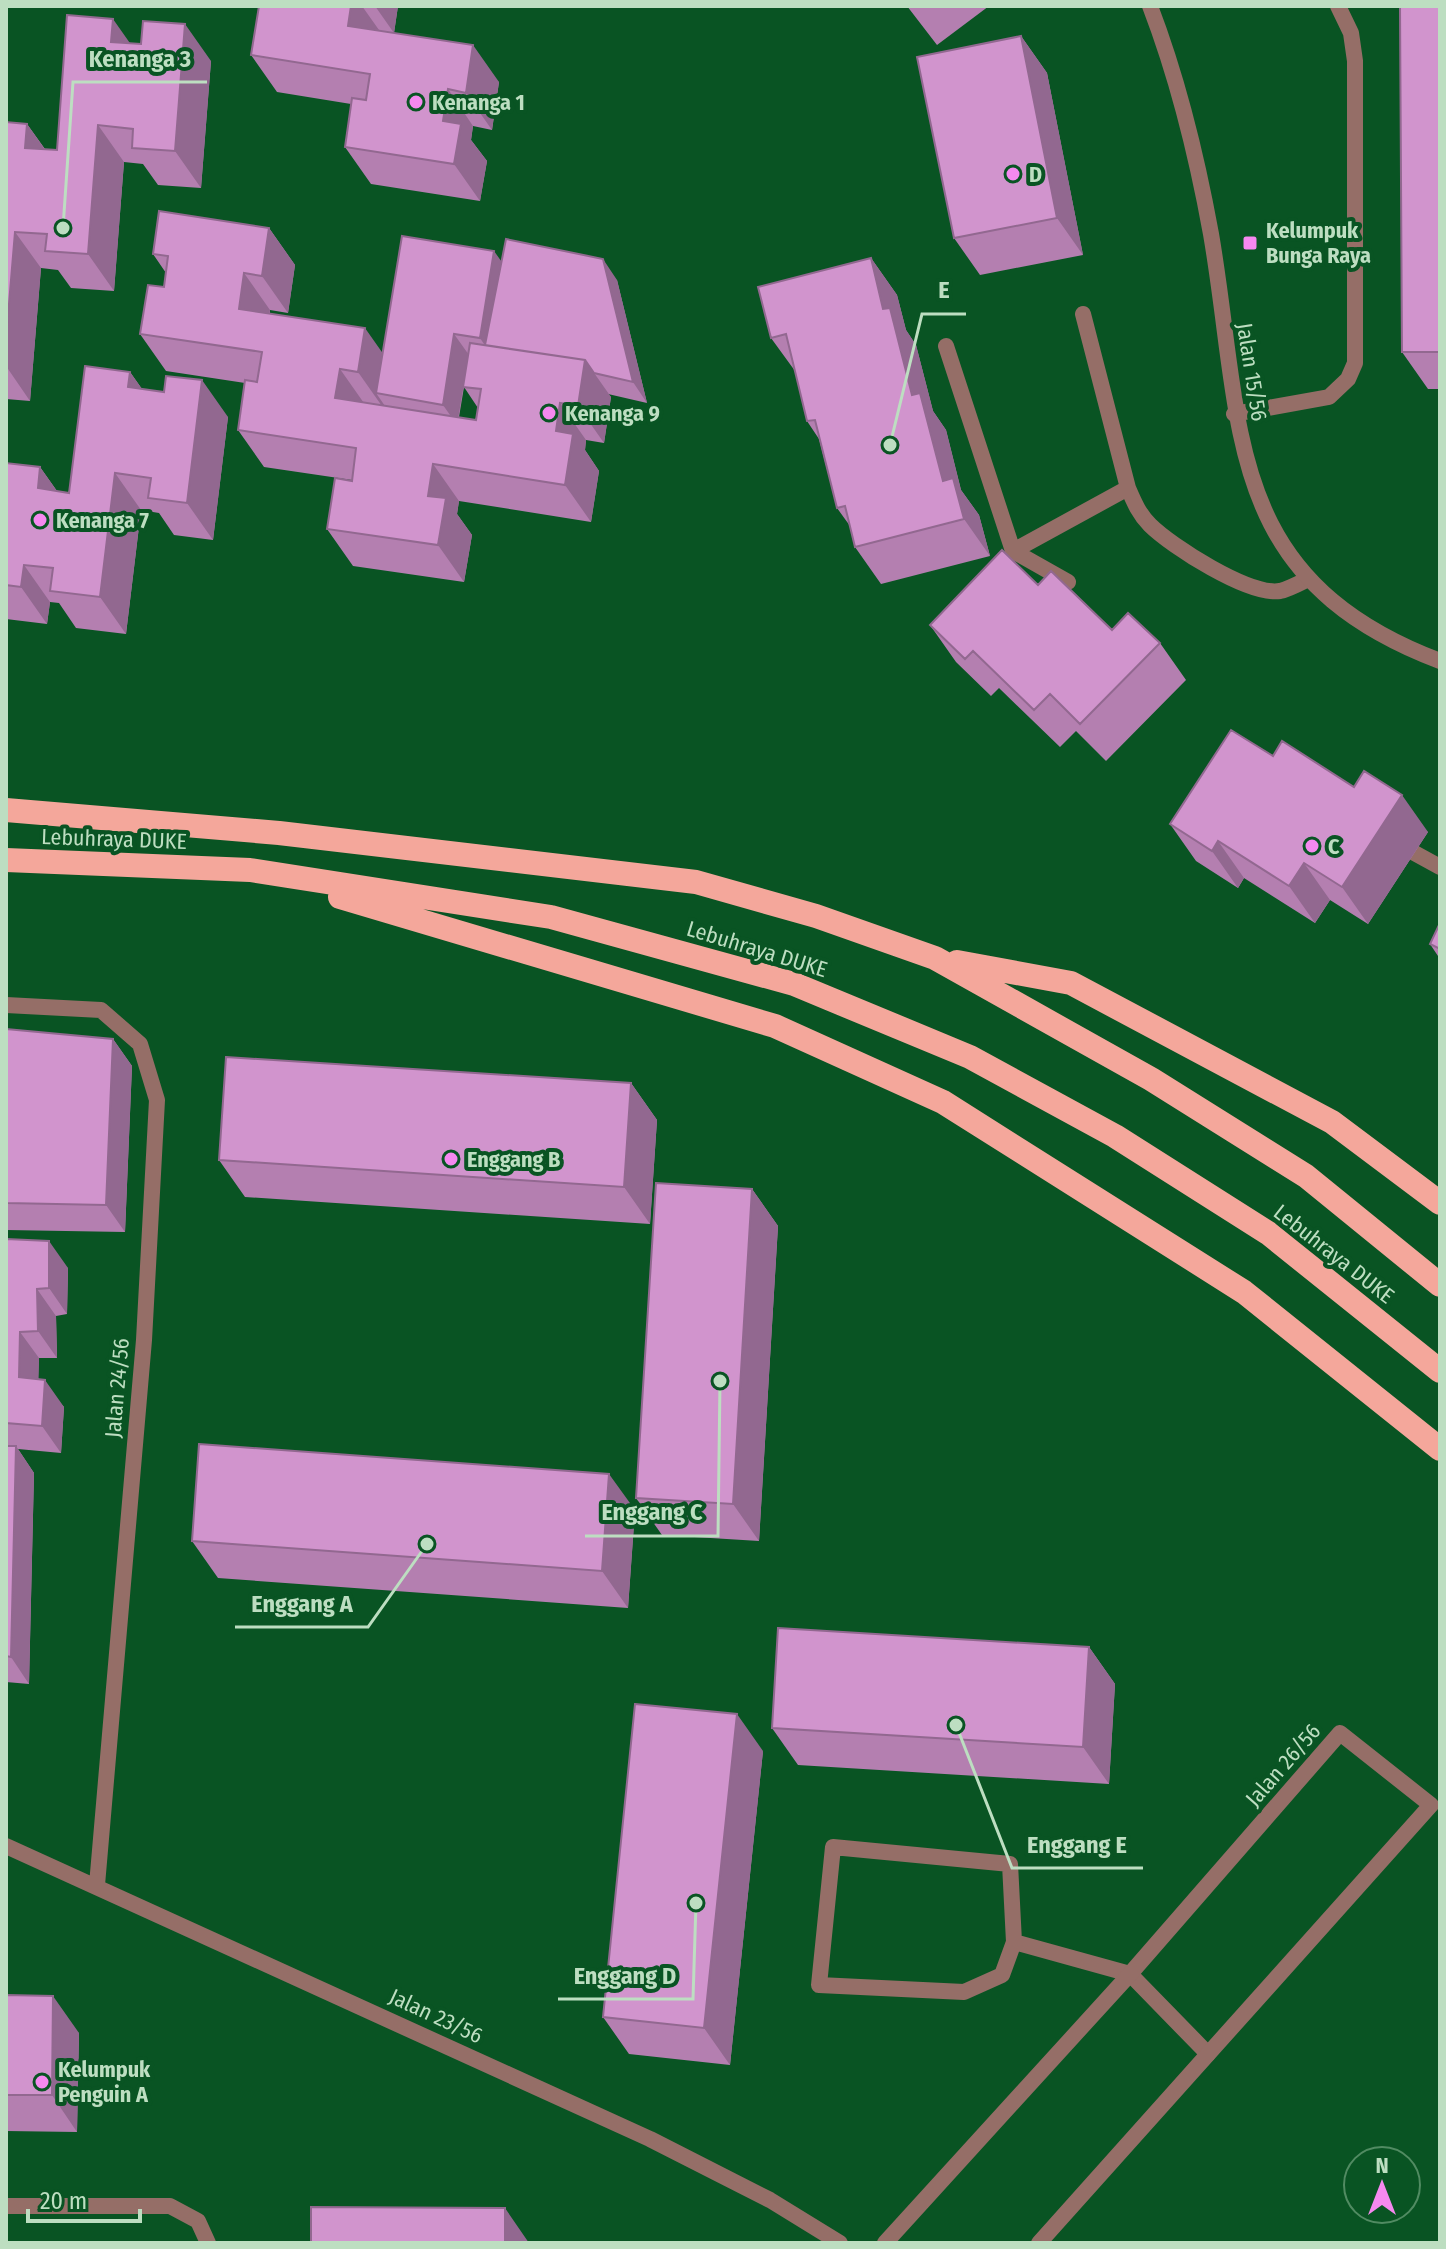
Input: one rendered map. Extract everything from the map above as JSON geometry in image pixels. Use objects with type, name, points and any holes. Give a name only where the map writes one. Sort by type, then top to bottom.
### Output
[{"type":"highway","name":"Lebuhraya DUKE","points":[[6,810],[279,833],[696,882],[816,916],[935,958],[1240,1132],[1306,1176],[1440,1285]]},
{"type":"highway","name":"Lebuhraya DUKE","points":[[6,860],[250,870],[551,917],[794,984],[970,1057],[1115,1136],[1268,1233],[1440,1371]]},
{"type":"highway","points":[[250,870],[775,1026],[943,1102],[1244,1292],[1440,1449]]},
{"type":"highway","points":[[935,958],[1071,983],[1332,1122],[1440,1203]]},
{"type":"street","name":"Jalan 15/56","points":[[1150,6],[1173,67],[1211,233],[1234,414],[1248,471],[1272,530],[1308,579],[1356,617],[1440,661]]},
{"type":"street","points":[[1234,414],[1329,397],[1348,379],[1355,363],[1355,61],[1351,33],[1338,6]]},
{"type":"street","points":[[1083,314],[1128,488],[1138,510],[1152,527],[1228,578],[1255,589],[1279,591],[1308,579]]},
{"type":"street","points":[[946,346],[1013,551],[1068,582]]},
{"type":"street","points":[[1013,551],[1128,488]]},
{"type":"street","points":[[1379,833],[1440,867]]},
{"type":"street","name":"Jalan 24/56","points":[[6,1005],[101,1010],[140,1044],[157,1100],[144,1340],[97,1885]]},
{"type":"street","name":"Jalan 26/56","points":[[885,2243],[1130,1974],[1340,1733],[1431,1805],[1039,2243]]},
{"type":"street","name":"Jalan 23/56","points":[[6,1846],[650,2139],[770,2200],[840,2243]]},
{"type":"street","points":[[833,1847],[1010,1864],[1014,1942],[1002,1975],[964,1992],[819,1985],[833,1847]]},
{"type":"street","points":[[1014,1942],[1130,1974],[1208,2054]]},
{"type":"street","points":[[6,2206],[170,2206],[198,2221],[208,2243]]},
{"type":"building","points":[[259,6],[351,6],[348,26],[473,45],[466,93],[448,89],[443,121],[461,124],[454,164],[345,147],[352,98],[366,100],[370,74],[251,55]]},
{"type":"building","points":[[1400,6],[1440,6],[1440,352],[1402,352]]},
{"type":"building","points":[[67,15],[113,19],[111,42],[141,44],[143,21],[185,24],[175,151],[132,148],[133,129],[98,125],[88,254],[45,251],[47,234],[15,232],[6,340],[6,122],[27,124],[25,148],[57,150]]},
{"type":"building","name":"D","points":[[1021,36],[1057,218],[954,238],[917,57]]},
{"type":"building","points":[[159,211],[269,228],[262,276],[244,273],[239,309],[365,328],[358,372],[340,369],[335,398],[476,420],[481,389],[463,387],[470,343],[585,360],[578,406],[560,403],[556,431],[573,434],[565,485],[433,464],[428,496],[446,498],[438,545],[327,529],[335,478],[352,481],[356,448],[238,430],[245,380],[257,382],[262,352],[140,334],[148,285],[164,287],[168,256],[153,254]]},
{"type":"building","points":[[402,236],[494,251],[480,338],[454,334],[443,405],[376,393]]},
{"type":"building","points":[[506,239],[603,259],[633,382],[594,373],[585,360],[485,345]]},
{"type":"building","points":[[871,258],[883,309],[890,308],[912,395],[920,393],[943,481],[953,478],[964,519],[855,547],[845,506],[837,508],[815,420],[807,421],[786,334],[771,338],[758,287]]},
{"type":"building","points":[[85,366],[130,372],[128,387],[164,392],[166,376],[202,380],[187,503],[148,498],[151,478],[115,473],[100,597],[50,591],[53,568],[24,565],[21,587],[6,585],[6,463],[40,467],[38,488],[69,493]]},
{"type":"building","points":[[1002,550],[1038,585],[1051,571],[1112,630],[1128,613],[1160,643],[1080,724],[1050,694],[1034,710],[973,651],[965,659],[930,625]]},
{"type":"building","points":[[1231,730],[1273,756],[1282,741],[1354,787],[1364,771],[1402,795],[1342,887],[1304,863],[1289,886],[1218,841],[1212,851],[1170,824]]},
{"type":"building","points":[[1440,923],[1440,949],[1430,944]]},
{"type":"building","points":[[6,1029],[113,1039],[106,1205],[6,1203]]},
{"type":"building","name":"Enggang B","points":[[226,1057],[631,1083],[624,1187],[219,1160]]},
{"type":"building","points":[[656,1183],[752,1189],[733,1504],[636,1498]]},
{"type":"building","points":[[6,1239],[49,1241],[49,1288],[37,1289],[38,1331],[20,1332],[19,1377],[45,1380],[42,1426],[6,1423]]},
{"type":"building","points":[[199,1444],[609,1474],[602,1571],[192,1541]]},
{"type":"building","points":[[6,1446],[16,1446],[11,1657],[6,1656]]},
{"type":"building","points":[[778,1628],[1089,1647],[1083,1747],[772,1728]]},
{"type":"building","points":[[635,1704],[737,1714],[704,2028],[603,2017]]},
{"type":"building","points":[[6,1995],[53,1996],[52,2095],[6,2095]]},
{"type":"building","points":[[311,2207],[505,2208],[505,2243],[311,2243]]},
{"type":"place","name":"Kenanga 1","points":[[416,102]]},
{"type":"place","name":"D","points":[[1013,174]]},
{"type":"place","name":"Kenanga 3","points":[[63,228]]},
{"type":"place","name":"Kelumpuk Bunga Raya","points":[[1250,243]]},
{"type":"place","name":"Kenanga 9","points":[[549,413]]},
{"type":"place","name":"E","points":[[890,445]]},
{"type":"place","name":"Kenanga 7","points":[[40,520]]},
{"type":"place","name":"C","points":[[1312,846]]},
{"type":"place","name":"Enggang B","points":[[451,1159]]},
{"type":"place","name":"Enggang C","points":[[720,1381]]},
{"type":"place","name":"Enggang A","points":[[427,1544]]},
{"type":"place","name":"Enggang E","points":[[956,1725]]},
{"type":"place","name":"Enggang D","points":[[696,1903]]},
{"type":"place","name":"Kelumpuk Penguin A","points":[[42,2082]]}]
